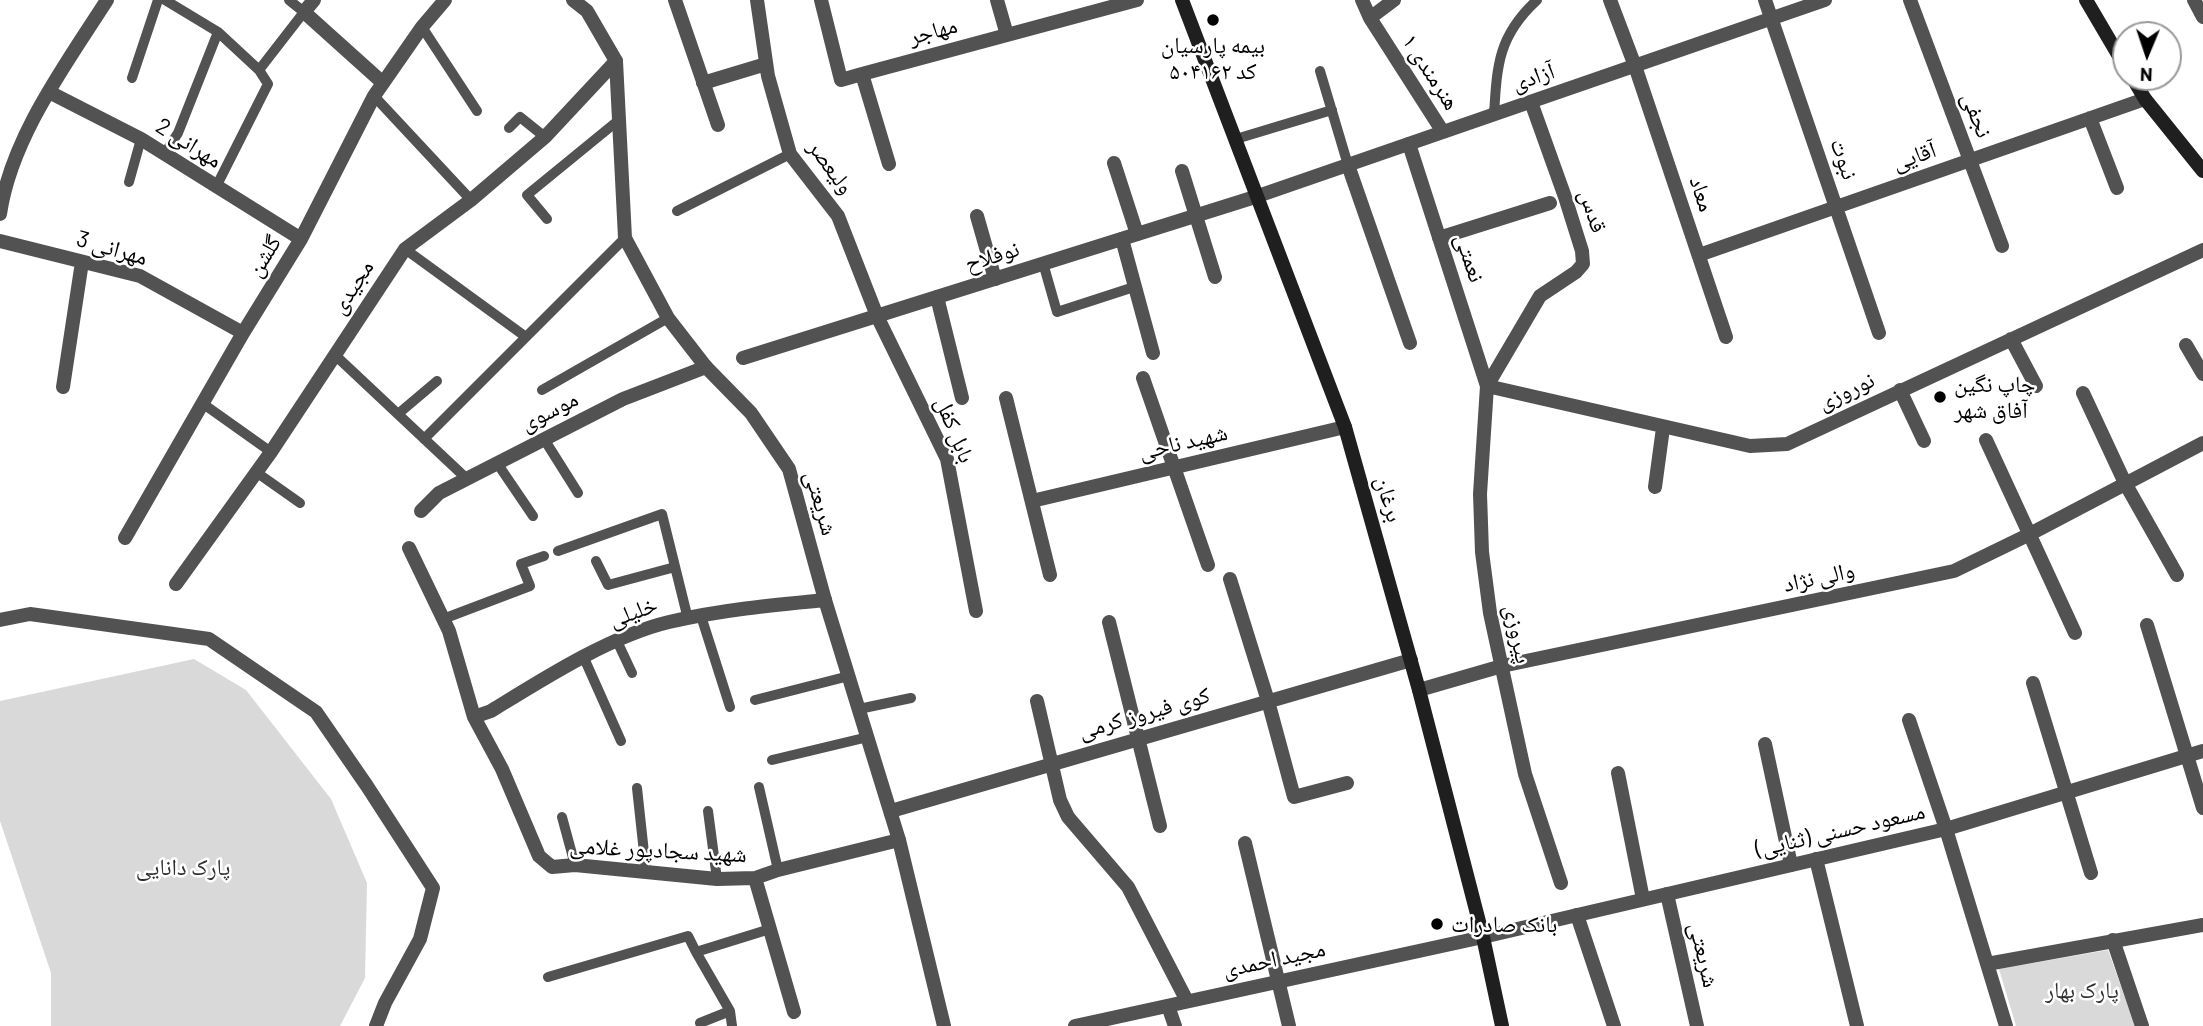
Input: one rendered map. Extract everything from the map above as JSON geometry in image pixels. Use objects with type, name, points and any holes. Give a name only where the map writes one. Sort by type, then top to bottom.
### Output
[{"type":"main road","name":"برغان","points":[[1182,0],[1345,427],[1419,690],[1483,937],[1502,1026]]},
{"type":"main road","points":[[2087,0],[2112,44]]},
{"type":"main road","points":[[2140,91],[2202,166]]},
{"type":"street","points":[[0,214],[5,188],[49,92],[107,0]]},
{"type":"street","points":[[314,0],[304,12],[383,83]]},
{"type":"street","name":"گلشن","points":[[125,538],[243,333],[302,239],[374,96],[422,27],[445,0]]},
{"type":"street","name":"شریعتی","points":[[573,0],[587,11],[616,61],[625,238],[668,318],[706,367],[751,413],[789,469],[825,600],[899,839],[944,1026]]},
{"type":"street","points":[[674,0],[718,125]]},
{"type":"street","name":"ولیعصر","points":[[757,0],[766,64],[790,154],[838,216],[877,316]]},
{"type":"street","points":[[821,0],[841,80],[862,74],[889,164]]},
{"type":"street","points":[[997,0],[1007,35]]},
{"type":"street","name":"مهاجر","points":[[862,74],[1137,0]]},
{"type":"street","name":"هنرمندی ۱","points":[[1362,0],[1370,19],[1443,132]]},
{"type":"street","points":[[1370,19],[1394,0]]},
{"type":"street","name":"معاد","points":[[1610,0],[1635,66],[1726,337]]},
{"type":"street","name":"نبوت","points":[[1765,0],[1879,332]]},
{"type":"street","name":"آزادی","points":[[1255,197],[1825,0]]},
{"type":"street","name":"نجفی","points":[[1910,0],[2002,246]]},
{"type":"street","points":[[2194,0],[2203,17]]},
{"type":"street","name":"مجیدی","points":[[176,584],[271,452],[405,249],[471,200],[545,137],[616,61]]},
{"type":"street","points":[[703,83],[766,64]]},
{"type":"street","name":"مهرانی 2","points":[[49,92],[141,139],[302,239]]},
{"type":"street","name":"آقایی","points":[[1699,255],[2145,99]]},
{"type":"street","name":"قدس","points":[[1487,386],[1541,296],[1576,272],[1583,264],[1582,251],[1569,207],[1531,102]]},
{"type":"street","points":[[2090,118],[2117,188]]},
{"type":"street","name":"نعمتی","points":[[1409,144],[1487,386]]},
{"type":"street","points":[[1114,163],[1137,234]]},
{"type":"street","points":[[1349,165],[1410,343]]},
{"type":"street","points":[[1182,171],[1216,277]]},
{"type":"street","name":"نوفلاح","points":[[743,358],[1255,197]]},
{"type":"street","points":[[1439,237],[1550,203]]},
{"type":"street","points":[[977,216],[995,279]]},
{"type":"street","points":[[1122,239],[1153,353]]},
{"type":"street","name":"مهرانی 3","points":[[0,241],[140,276],[243,333]]},
{"type":"street","name":"نوروزی","points":[[1487,386],[1750,446],[1787,444],[2203,250]]},
{"type":"street","points":[[63,387],[82,262]]},
{"type":"street","points":[[937,297],[962,398]]},
{"type":"street","name":"بابل کفل","points":[[877,316],[947,459],[976,611]]},
{"type":"street","points":[[2011,339],[2036,386]]},
{"type":"street","points":[[2186,345],[2203,374]]},
{"type":"street","name":"موسوی","points":[[421,511],[439,493],[623,399],[706,367]]},
{"type":"street","points":[[1143,378],[1208,565]]},
{"type":"street","name":"پیروزی","points":[[1487,386],[1479,494],[1482,552],[1490,613],[1525,774],[1561,883]]},
{"type":"street","points":[[1900,390],[1924,441]]},
{"type":"street","points":[[2083,393],[2126,483],[2177,575]]},
{"type":"street","points":[[1006,398],[1050,575]]},
{"type":"street","name":"شهید ناحی","points":[[1032,502],[1345,427]]},
{"type":"street","points":[[1655,487],[1663,428]]},
{"type":"street","points":[[1986,440],[2075,634]]},
{"type":"street","name":"والی نژاد","points":[[1419,690],[1502,666],[1954,571],[2203,443]]},
{"type":"street","points":[[409,548],[443,619],[474,717]]},
{"type":"street","points":[[1230,579],[1294,797],[1347,783]]},
{"type":"street","name":"خلیلی","points":[[474,717],[491,711],[617,641],[668,622],[759,606],[825,600]]},
{"type":"street","points":[[0,620],[30,614],[209,639],[316,712],[433,888],[420,939],[385,1003],[376,1026]]},
{"type":"street","points":[[1109,622],[1160,826]]},
{"type":"street","points":[[2147,625],[2203,808]]},
{"type":"street","name":"کوی فیروز کرمی","points":[[891,811],[1411,660]]},
{"type":"street","points":[[2033,683],[2091,873]]},
{"type":"street","points":[[1037,701],[1060,800],[1068,817],[1128,887],[1187,1001]]},
{"type":"street","name":"شهید سجادپور غلامی","points":[[474,717],[502,769],[539,856],[552,867],[575,865],[717,879],[755,878],[899,839]]},
{"type":"street","points":[[1909,720],[1946,829],[2006,1026]]},
{"type":"street","points":[[1765,744],[1791,865]]},
{"type":"street","name":"مسعود حسنی (ثنایی)","points":[[1483,937],[1946,829],[2203,751]]},
{"type":"street","points":[[1618,773],[1643,899]]},
{"type":"street","points":[[1245,843],[1289,1026]]},
{"type":"street","points":[[1816,859],[1857,1026]]},
{"type":"street","points":[[755,878],[794,1012]]},
{"type":"street","name":"شریعتی","points":[[1667,894],[1697,1026]]},
{"type":"street","points":[[1577,915],[1614,1026]]},
{"type":"street","points":[[1987,964],[2203,925]]},
{"type":"street","name":"مجید احمدی","points":[[1075,1026],[1483,937]]},
{"type":"street","points":[[2113,940],[2142,1026]]},
{"type":"street","points":[[1168,1006],[1175,1026]]},
{"type":"lane","points":[[132,78],[158,0]]},
{"type":"lane","points":[[165,0],[218,32],[259,70],[268,84],[216,187]]},
{"type":"lane","points":[[259,70],[304,12],[289,0]]},
{"type":"lane","points":[[1494,115],[1498,63],[1504,44],[1537,0]]},
{"type":"lane","points":[[422,27],[477,111]]},
{"type":"lane","points":[[165,153],[178,133],[218,32]]},
{"type":"lane","points":[[1320,71],[1349,165]]},
{"type":"lane","points":[[374,96],[471,200]]},
{"type":"lane","points":[[1236,139],[1332,110]]},
{"type":"lane","points":[[509,128],[520,117],[545,137]]},
{"type":"lane","points":[[547,219],[527,195],[620,119]]},
{"type":"lane","points":[[129,182],[141,139]]},
{"type":"lane","points":[[677,211],[790,154]]},
{"type":"lane","points":[[424,439],[625,238]]},
{"type":"lane","points":[[405,249],[526,337]]},
{"type":"lane","points":[[1044,263],[1057,312],[1134,286]]},
{"type":"lane","points":[[542,390],[668,318]]},
{"type":"lane","points":[[335,355],[467,479]]},
{"type":"lane","points":[[398,414],[437,381]]},
{"type":"lane","points":[[202,403],[271,452]]},
{"type":"lane","points":[[544,439],[578,493]]},
{"type":"lane","points":[[497,463],[533,516]]},
{"type":"lane","points":[[256,472],[299,503]]},
{"type":"lane","points":[[558,551],[662,514],[675,568],[730,707]]},
{"type":"lane","points":[[443,619],[530,586],[521,564],[544,556]]},
{"type":"lane","points":[[596,561],[608,585],[675,568]]},
{"type":"lane","points":[[617,641],[632,673]]},
{"type":"lane","points":[[584,658],[621,741]]},
{"type":"lane","points":[[755,700],[849,676]]},
{"type":"lane","points":[[859,709],[911,698]]},
{"type":"lane","points":[[772,760],[868,737]]},
{"type":"lane","points":[[758,787],[778,870]]},
{"type":"lane","points":[[637,788],[646,871]]},
{"type":"lane","points":[[708,811],[717,879]]},
{"type":"lane","points":[[562,817],[575,865]]},
{"type":"lane","points":[[696,952],[770,929]]},
{"type":"lane","points":[[548,977],[688,936],[730,1011],[732,1026]]},
{"type":"lane","points":[[700,1023],[730,1011]]},
{"type":"green space","name":"پارک دانایی","points":[[194,659],[246,690],[331,799],[367,883],[365,978],[340,1026],[51,1026],[51,973],[0,821],[0,701]]},
{"type":"green space","name":"پارک‌ بهار","points":[[2108,950],[2135,1026],[2016,1026],[1999,969]]},
{"type":"place","name":"بیمه پارسیان کد ۵۰۴۱۶۲","points":[[1213,20]]},
{"type":"place","name":"چاپ نگین آفاق شهر","points":[[1940,397]]},
{"type":"place","name":"بانک صادرات","points":[[1437,924]]}]
